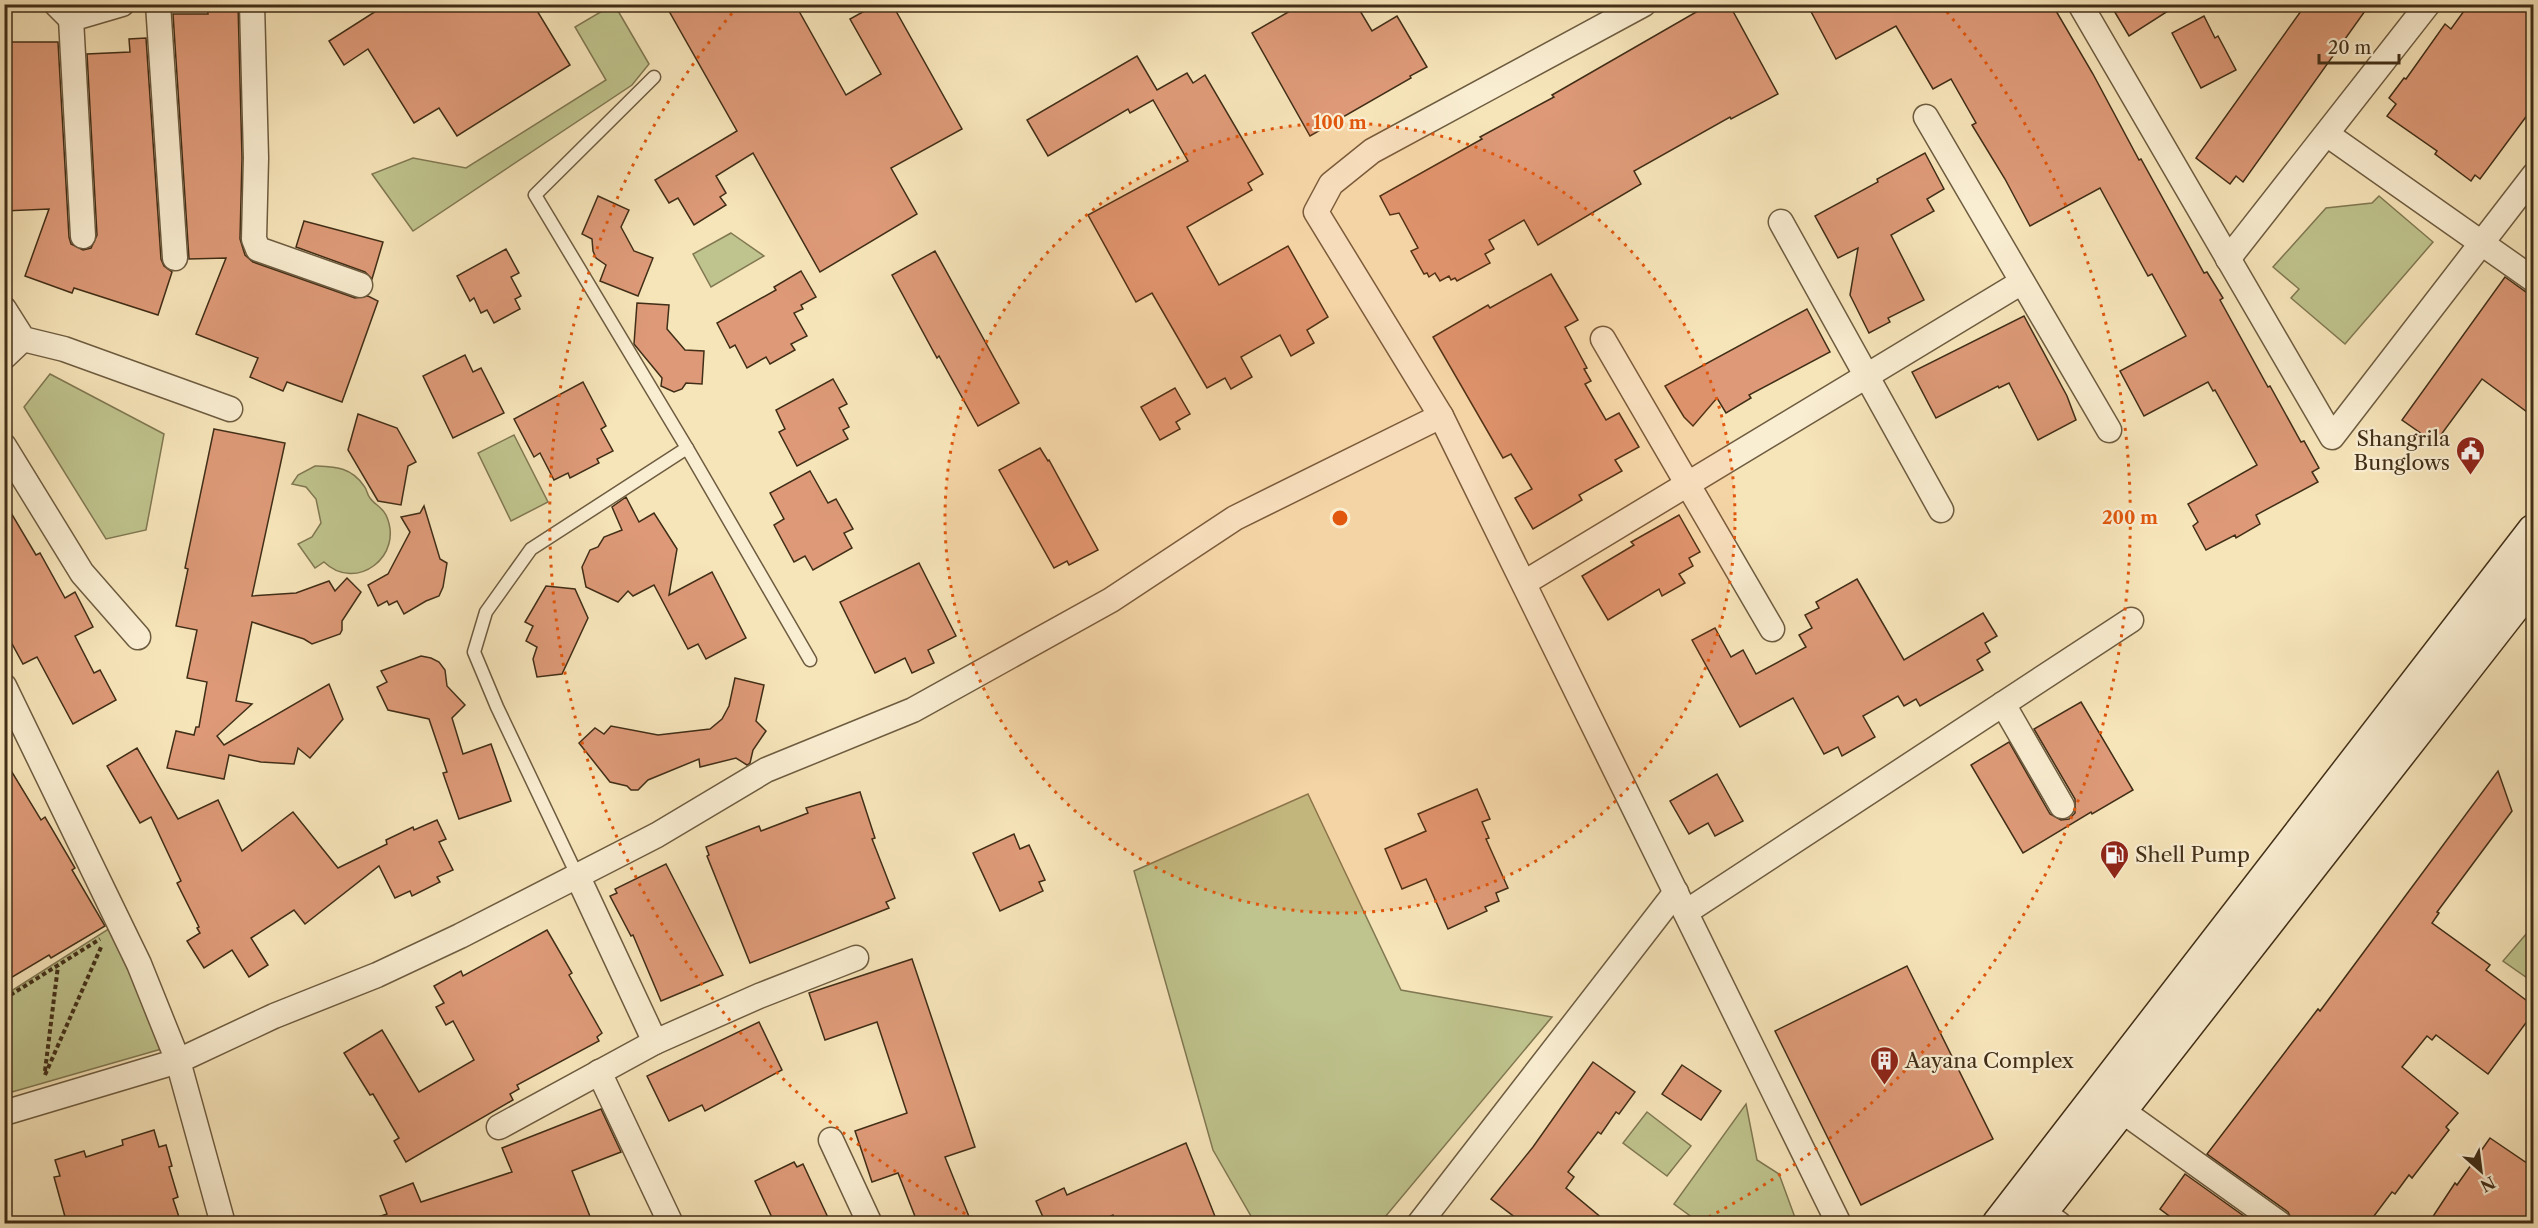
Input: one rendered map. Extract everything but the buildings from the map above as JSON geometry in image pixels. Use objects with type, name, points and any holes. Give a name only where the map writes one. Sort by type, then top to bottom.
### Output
[{"type":"main road","points":[[1999,1224],[2534,531]]},
{"type":"main road","points":[[2044,1219],[2121,1110],[2534,580]]},
{"type":"street","points":[[83,236],[63,12],[122,4]]},
{"type":"street","points":[[158,4],[175,258]]},
{"type":"street","points":[[252,4],[256,158],[254,239],[258,249],[360,285]]},
{"type":"street","points":[[1644,4],[1372,151],[1331,184],[1316,212],[1442,416],[1839,1224]]},
{"type":"street","points":[[2080,4],[2332,437],[2534,175]]},
{"type":"street","points":[[2228,259],[2328,135],[2428,4]]},
{"type":"street","points":[[1926,117],[2109,430]]},
{"type":"street","points":[[2328,135],[2534,280]]},
{"type":"street","points":[[1781,222],[1941,510]]},
{"type":"street","points":[[1524,583],[2022,282]]},
{"type":"street","points":[[4,309],[23,339],[64,349],[230,409]]},
{"type":"street","points":[[4,357],[23,339]]},
{"type":"street","points":[[1603,339],[1772,629]]},
{"type":"street","points":[[4,1113],[178,1061],[274,1016],[377,975],[440,946],[657,835],[766,770],[913,710],[1111,600],[1235,518],[1442,416]]},
{"type":"street","points":[[4,446],[82,573],[138,637]]},
{"type":"street","points":[[1419,1224],[1681,902],[2003,704],[2131,620]]},
{"type":"street","points":[[4,686],[139,964],[178,1061],[224,1224]]},
{"type":"street","points":[[2003,704],[2062,806]]},
{"type":"street","points":[[577,875],[655,1042]]},
{"type":"street","points":[[498,1127],[655,1042],[759,996],[856,958]]},
{"type":"street","points":[[599,1072],[671,1224]]},
{"type":"street","points":[[2121,1110],[2280,1224]]},
{"type":"street","points":[[831,1140],[870,1224]]},
{"type":"lane","points":[[654,77],[535,195],[687,448],[810,660]]},
{"type":"lane","points":[[577,875],[497,707],[474,652],[486,612],[531,549],[687,448]]},
{"type":"path","points":[[4,999],[58,965],[106,936],[45,1075],[58,965]]},
{"type":"green space","points":[[614,4],[649,64],[632,85],[413,231],[372,174],[413,158],[466,168],[606,80],[575,27]]},
{"type":"green space","points":[[2379,196],[2433,242],[2345,344],[2291,298],[2299,289],[2273,267],[2326,208],[2372,203]]},
{"type":"green space","points":[[731,233],[764,256],[711,287],[693,254]]},
{"type":"green space","points":[[50,374],[164,434],[146,530],[106,539],[24,407]]},
{"type":"green space","points":[[514,435],[548,502],[511,521],[478,453]]},
{"type":"green space","points":[[315,466],[342,469],[354,475],[386,515],[390,530],[389,544],[383,556],[363,572],[350,574],[337,571],[324,562],[315,568],[298,544],[312,537],[321,523],[316,499],[306,487],[292,484],[298,475]]},
{"type":"green space","points":[[1308,794],[1401,990],[1552,1017],[1380,1223],[1255,1223],[1213,1150],[1134,871]]},
{"type":"green space","points":[[2533,926],[2534,982],[2503,961]]},
{"type":"green space","points":[[110,928],[165,1048],[5,1094],[5,995]]},
{"type":"green space","points":[[1746,1104],[1757,1160],[1779,1174],[1797,1223],[1700,1223],[1674,1204]]},
{"type":"green space","points":[[1647,1112],[1691,1146],[1667,1176],[1623,1143]]},
{"type":"place","name":"Shangrila Bunglows","points":[[2471,476]]},
{"type":"place","name":"Shell Pump","points":[[2114,880]]},
{"type":"place","name":"Aayana Complex","points":[[1884,1086]]}]
